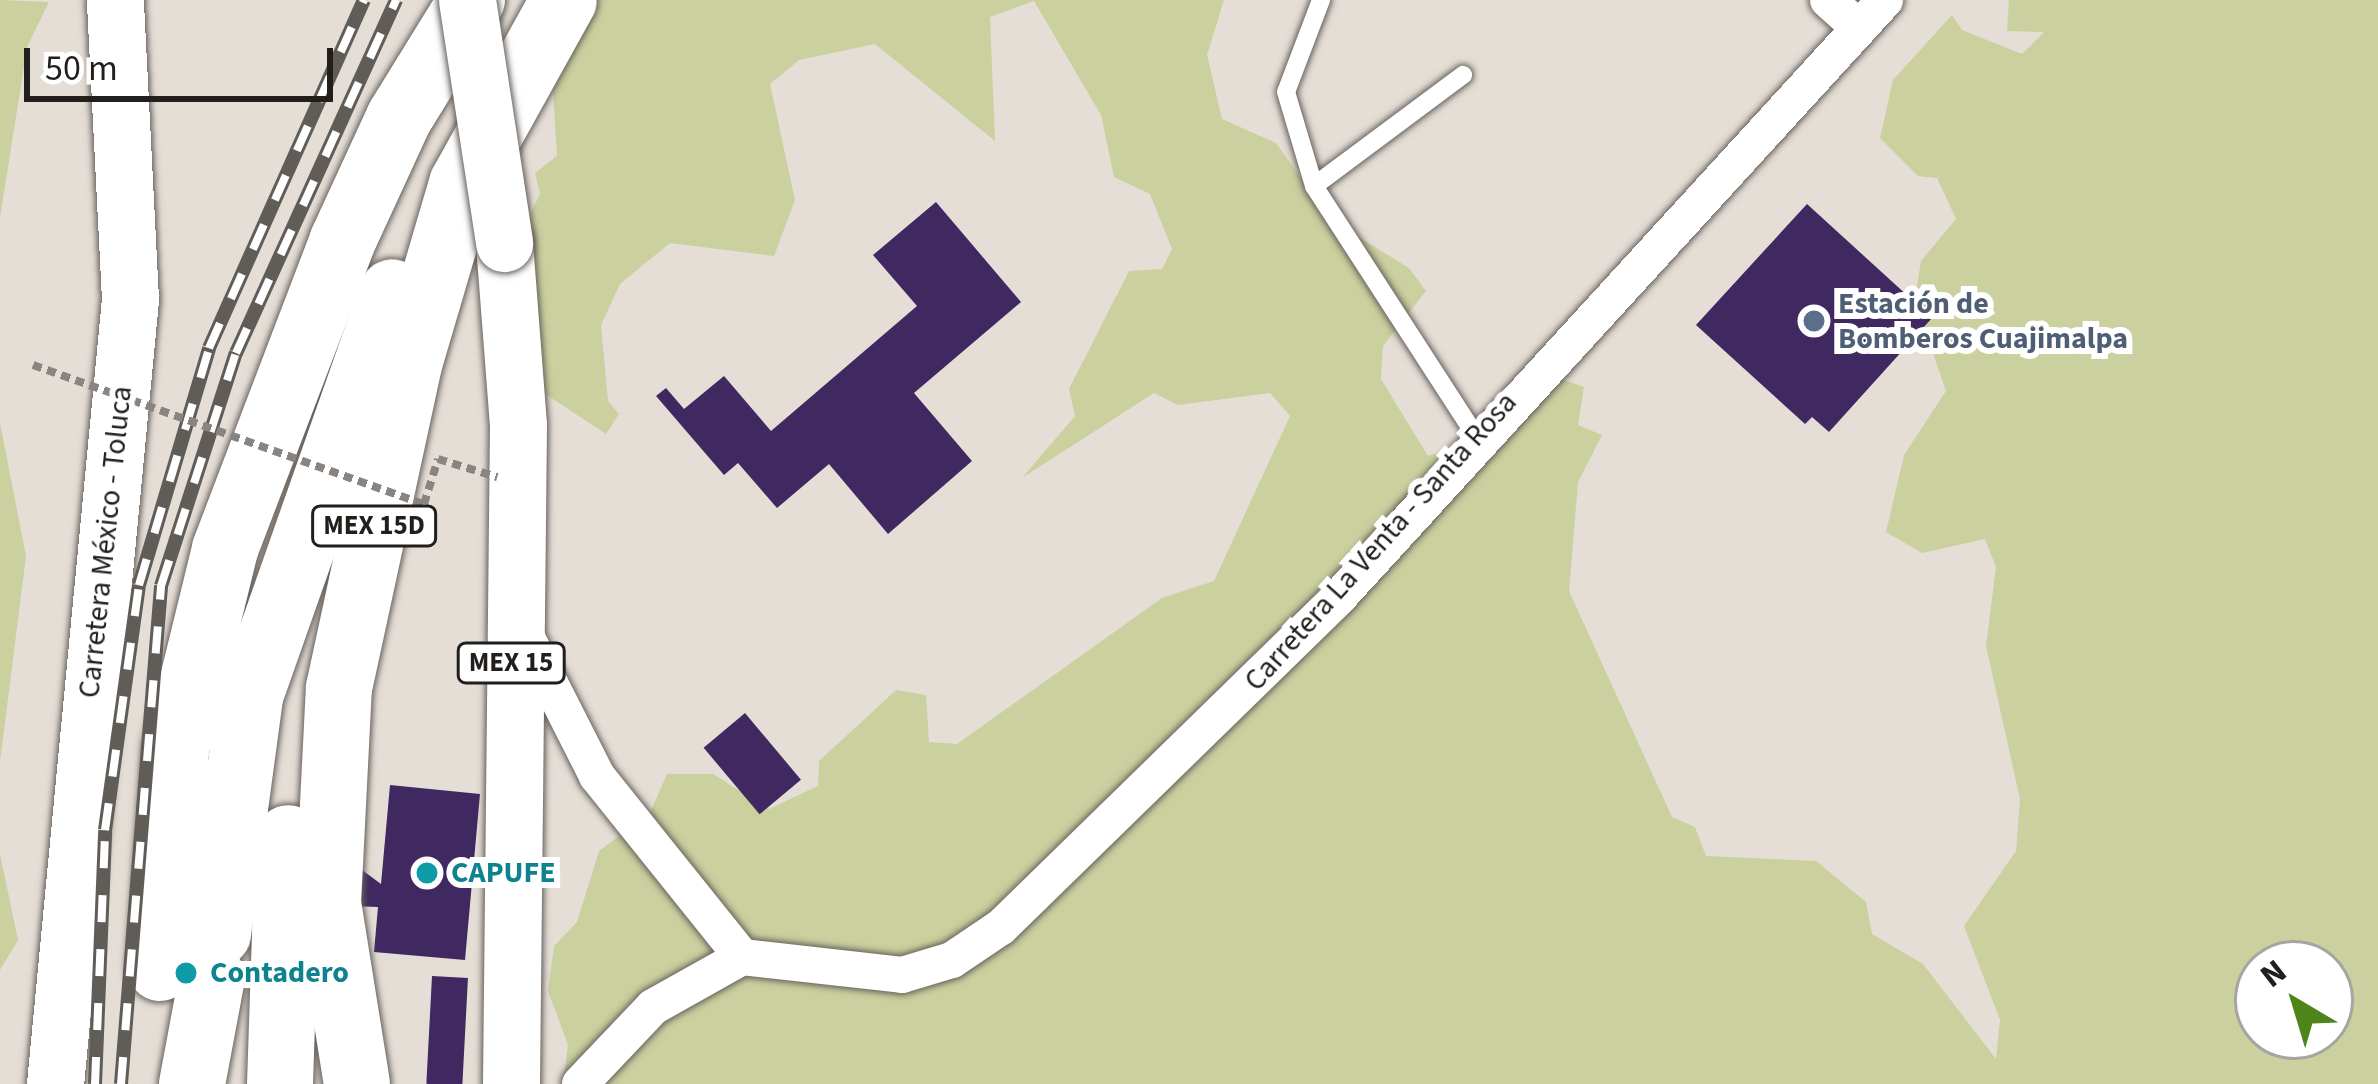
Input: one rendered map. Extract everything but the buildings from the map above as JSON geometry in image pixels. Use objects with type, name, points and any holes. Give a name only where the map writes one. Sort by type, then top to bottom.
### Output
[{"type":"highway","points":[[192,1084],[176,749],[225,549],[342,242],[399,118],[469,0]]},
{"type":"highway","name":"MEX 15D","points":[[320,494],[438,174],[530,0]]},
{"type":"highway","name":"MEX 15D","points":[[357,1084],[328,903],[339,688],[456,202],[512,78],[564,0]]},
{"type":"highway","points":[[158,1084],[250,697],[320,494]]},
{"type":"highway","points":[[280,1084],[290,758],[320,494]]},
{"type":"highway","points":[[283,992],[295,1084]]},
{"type":"main road","name":"Carretera México - Toluca","points":[[55,1084],[130,299],[115,0]]},
{"type":"main road","name":"MEX 15","points":[[469,0],[504,243],[518,425],[511,605],[512,1084]]},
{"type":"street","points":[[1828,0],[1858,28]]},
{"type":"street","name":"Carretera La Venta - Santa Rosa","points":[[742,957],[902,975],[952,960],[1001,927],[1339,597],[1476,436],[1885,0]]},
{"type":"street","points":[[511,605],[597,776],[742,957],[653,1007],[580,1084]]},
{"type":"lane","points":[[1321,0],[1286,92],[1314,186],[1476,436]]},
{"type":"lane","points":[[1314,186],[1462,75]]},
{"type":"path","points":[[33,365],[424,505],[438,459],[497,477]]},
{"type":"green space","points":[[0,0],[49,2],[27,47],[0,218]]},
{"type":"green space","points":[[591,0],[1224,0],[1207,55],[1222,119],[1276,143],[1331,220],[1409,268],[1426,291],[1383,346],[1381,379],[1428,456],[1495,433],[1548,374],[1584,387],[1578,425],[1602,435],[1578,482],[1569,591],[1672,817],[1695,827],[1706,856],[1816,861],[1866,902],[1872,934],[1923,964],[1996,1059],[2000,1020],[1964,926],[2016,851],[2020,799],[1986,646],[1996,567],[1985,539],[1922,553],[1886,532],[1904,455],[1946,391],[1915,300],[1921,261],[1956,219],[1937,178],[1918,176],[1880,138],[1893,80],[1952,15],[1962,30],[2022,54],[2044,32],[2007,31],[2009,0],[2378,0],[2378,1084],[563,1084],[568,1045],[548,991],[554,946],[577,922],[599,851],[650,813],[667,774],[713,774],[769,809],[818,786],[819,761],[896,690],[926,695],[929,742],[957,744],[1162,598],[1214,581],[1290,416],[1270,393],[1178,405],[1154,393],[1022,478],[1075,416],[1069,389],[1129,271],[1162,269],[1172,249],[1150,194],[1114,177],[1101,115],[1034,1],[990,17],[995,141],[875,44],[799,60],[770,84],[795,200],[774,256],[670,243],[620,284],[601,325],[608,401],[619,414],[606,434],[521,378],[513,248],[540,194],[535,173],[557,156],[551,60]]},
{"type":"green space","points":[[0,423],[26,556],[0,762]]},
{"type":"green space","points":[[0,854],[18,940],[0,970]]},
{"type":"railway","points":[[95,1084],[105,830],[139,585],[209,348],[364,0]]},
{"type":"railway","points":[[121,1084],[161,586],[236,353],[396,0]]},
{"type":"place","name":"Estación de Bomberos Cuajimalpa","points":[[1814,321]]},
{"type":"place","name":"CAPUFE","points":[[427,873]]},
{"type":"place","name":"Contadero","points":[[186,973]]}]
